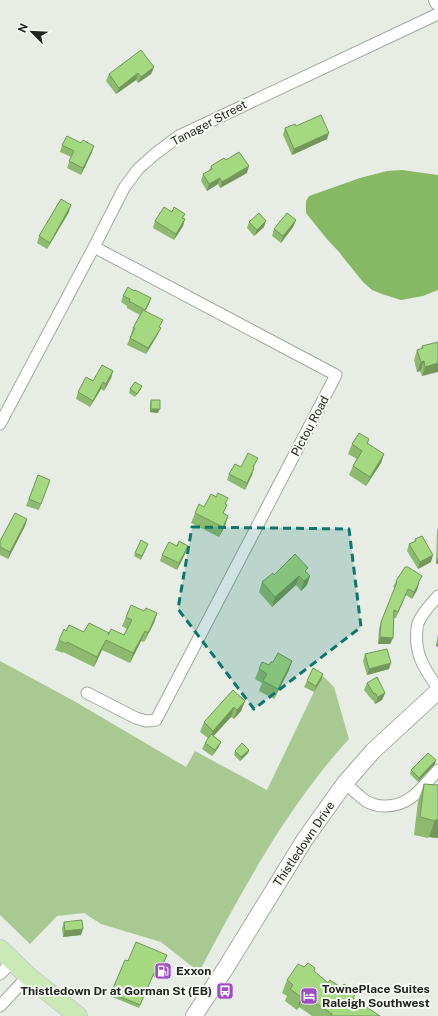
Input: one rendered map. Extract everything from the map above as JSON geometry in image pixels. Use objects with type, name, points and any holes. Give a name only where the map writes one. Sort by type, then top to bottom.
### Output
[{"type":"main road","name":"Thistledown Drive","points":[[194,1016],[225,969],[305,839],[345,783],[373,751],[438,691]]},
{"type":"main road","points":[[0,949],[28,976],[78,1016]]},
{"type":"street","name":"Tanager Street","points":[[0,424],[124,188],[138,170],[155,154],[179,136],[438,14]]},
{"type":"street","name":"Pictou Road","points":[[87,693],[136,718],[146,721],[156,720],[336,375],[94,247]]},
{"type":"street","points":[[438,596],[418,623],[415,642],[421,660],[438,688]]},
{"type":"street","points":[[345,783],[367,801],[379,806],[392,806],[401,804],[412,797],[438,770]]},
{"type":"street","points":[[0,974],[14,961]]},
{"type":"street","points":[[0,1006],[28,976]]},
{"type":"highlighted area","points":[[192,527],[349,529],[361,627],[254,709],[178,609]]},
{"type":"shaded area","points":[[402,170],[438,175],[438,290],[423,296],[401,300],[372,290],[363,282],[306,213],[306,201],[309,196],[360,178],[387,171]]},
{"type":"shaded area","points":[[0,661],[74,701],[186,767],[195,751],[267,790],[322,675],[334,687],[349,739],[305,793],[266,851],[199,972],[161,942],[101,924],[84,913],[57,916],[30,944],[0,915]]},
{"type":"building","points":[[141,50],[154,67],[141,77],[138,73],[119,88],[109,74]]},
{"type":"building","points":[[321,115],[329,133],[294,149],[285,128],[295,124],[296,126]]},
{"type":"building","points":[[67,136],[81,143],[83,140],[94,146],[83,168],[69,161],[74,151],[62,145]]},
{"type":"building","points":[[239,152],[249,166],[222,182],[220,178],[209,184],[203,174],[212,169],[211,166],[224,158],[226,160]]},
{"type":"building","points":[[61,199],[71,205],[50,243],[39,236]]},
{"type":"building","points":[[164,207],[172,212],[174,207],[185,214],[182,218],[185,219],[176,234],[155,221]]},
{"type":"building","points":[[259,213],[266,221],[257,230],[249,222]]},
{"type":"building","points":[[287,213],[296,220],[283,236],[274,229]]},
{"type":"building","points":[[128,287],[151,298],[145,310],[129,301],[130,299],[123,296]]},
{"type":"building","points":[[143,310],[163,320],[159,327],[161,328],[148,348],[130,338],[135,328],[133,328]]},
{"type":"building","points":[[438,342],[438,363],[425,367],[424,361],[421,362],[417,350],[423,348],[422,346]]},
{"type":"building","points":[[102,365],[113,371],[106,384],[103,382],[93,401],[78,392],[86,377],[93,381]]},
{"type":"building","points":[[135,382],[142,386],[137,394],[130,389]]},
{"type":"building","points":[[151,400],[160,400],[160,409],[151,409]]},
{"type":"building","points":[[359,433],[369,439],[367,443],[384,454],[370,477],[353,466],[362,451],[352,444]]},
{"type":"building","points":[[248,453],[258,458],[247,483],[229,474],[235,464],[241,467]]},
{"type":"building","points":[[38,475],[50,480],[41,504],[29,499]]},
{"type":"building","points":[[218,493],[228,498],[225,504],[227,505],[223,513],[228,516],[223,527],[195,513],[199,504],[204,507],[211,494],[216,497]]},
{"type":"building","points":[[15,513],[27,519],[10,552],[0,547],[0,541]]},
{"type":"building","points":[[422,536],[433,555],[420,562],[409,544]]},
{"type":"building","points":[[141,540],[148,544],[142,556],[135,553]]},
{"type":"building","points":[[179,541],[188,546],[179,563],[162,555],[169,542],[177,546]]},
{"type":"building","points":[[295,554],[308,568],[305,571],[310,576],[304,581],[299,576],[275,597],[262,582],[273,573],[274,575]]},
{"type":"building","points":[[405,567],[408,567],[422,576],[414,592],[408,589],[398,612],[394,610],[393,638],[380,637],[381,622],[397,582],[396,581]]},
{"type":"building","points":[[131,605],[144,611],[146,608],[157,613],[148,633],[145,631],[133,653],[106,640],[97,657],[67,642],[66,644],[59,640],[64,629],[66,631],[69,625],[84,632],[89,623],[109,633],[111,629],[124,635],[132,620],[126,617]]},
{"type":"building","points":[[387,649],[391,663],[369,669],[365,654]]},
{"type":"building","points":[[278,653],[292,661],[278,689],[263,681],[267,674],[259,669],[262,662],[269,665],[273,662]]},
{"type":"building","points":[[313,668],[323,674],[316,686],[307,681]]},
{"type":"building","points":[[377,677],[385,693],[378,697],[375,693],[374,694],[367,683]]},
{"type":"building","points":[[233,690],[245,701],[237,710],[234,707],[213,731],[204,722]]},
{"type":"building","points":[[211,734],[221,742],[215,750],[205,743]]},
{"type":"building","points":[[242,743],[249,750],[241,757],[235,751]]},
{"type":"building","points":[[428,753],[436,760],[419,778],[411,770]]},
{"type":"building","points":[[424,784],[438,785],[438,820],[435,821],[420,817]]},
{"type":"building","points":[[82,920],[83,929],[65,931],[64,922]]},
{"type":"building","points":[[136,942],[167,955],[158,975],[154,973],[140,1005],[111,993],[125,960],[128,961]]},
{"type":"building","points":[[308,963],[315,968],[314,971],[328,983],[330,980],[342,988],[344,984],[356,993],[353,998],[380,1016],[331,1016],[332,1014],[303,994],[301,997],[290,989],[293,985],[287,980],[298,964],[304,967]]},
{"type":"place","name":"Exxon","points":[[163,971]]},
{"type":"place","name":"Thistledown Dr at Gorman St (EB)","points":[[225,991]]},
{"type":"place","name":"TownePlace Suites Raleigh Southwest","points":[[309,996]]}]
